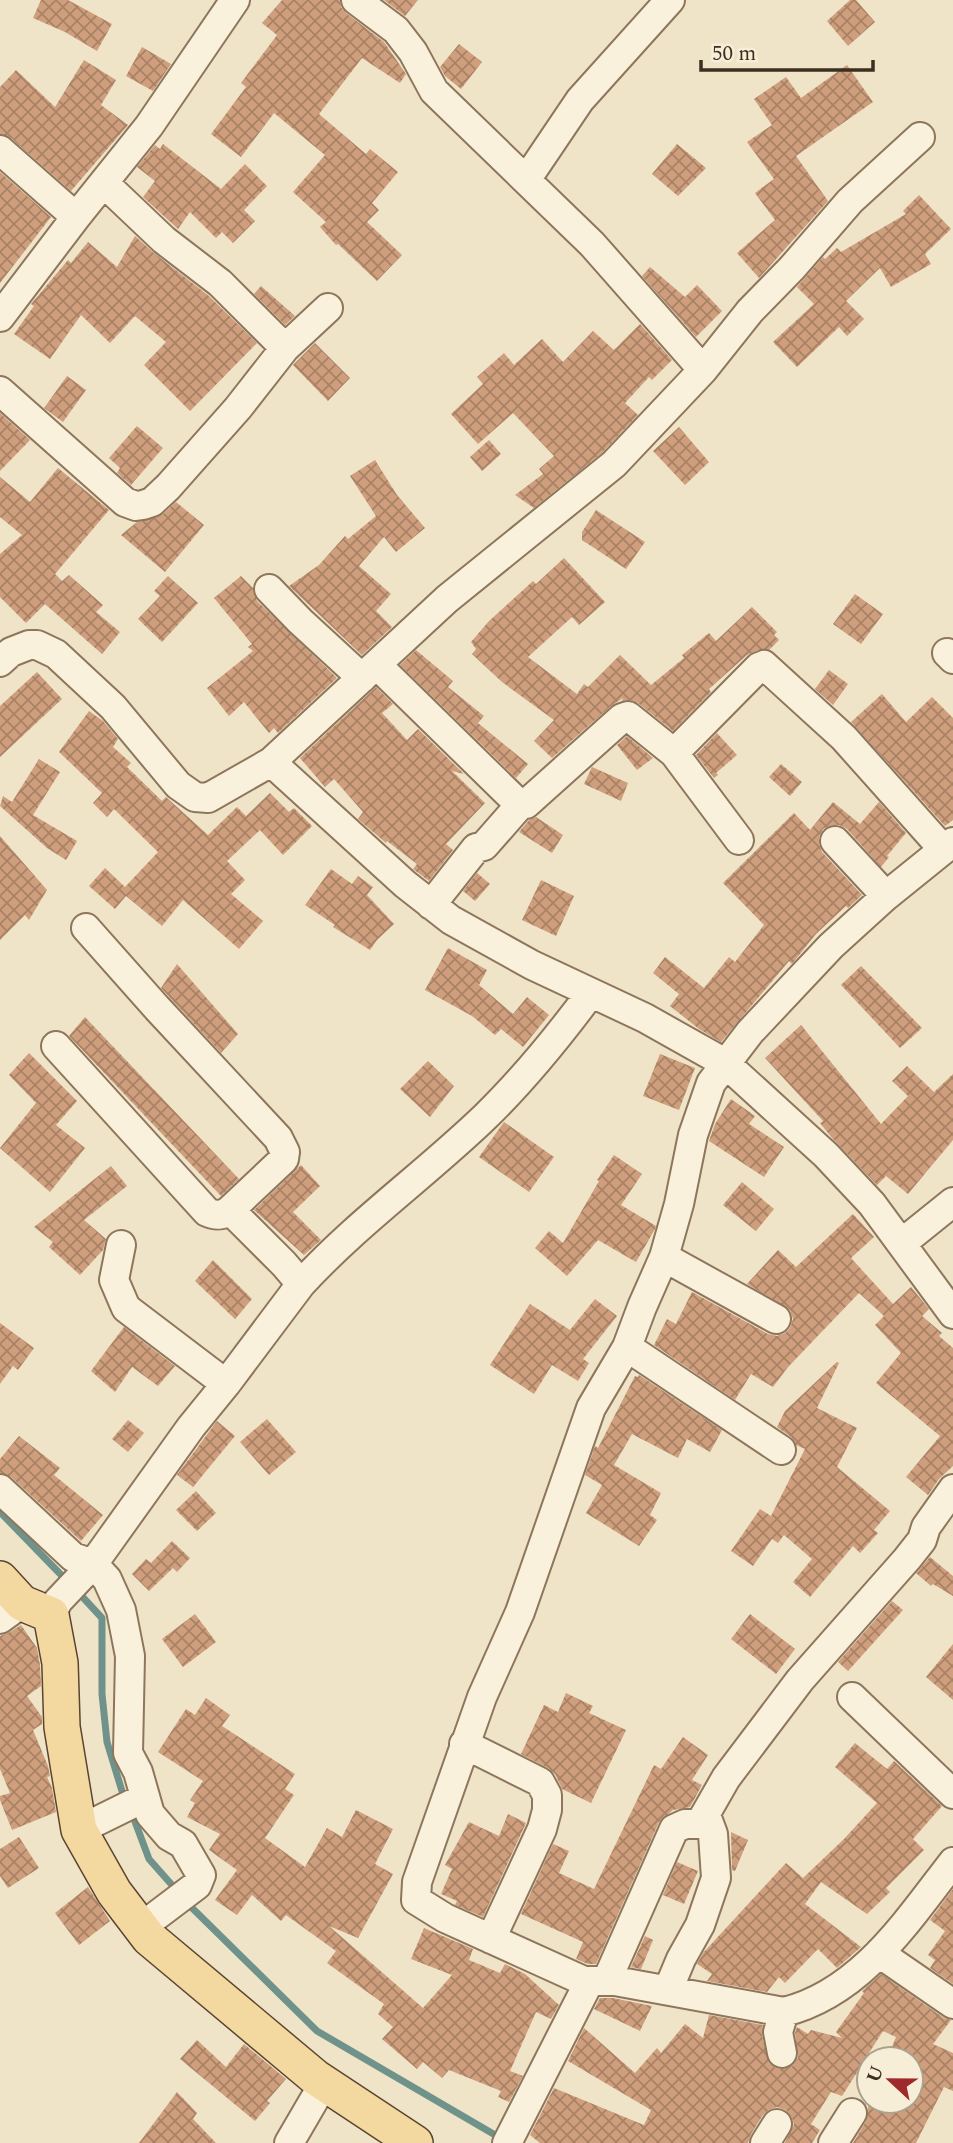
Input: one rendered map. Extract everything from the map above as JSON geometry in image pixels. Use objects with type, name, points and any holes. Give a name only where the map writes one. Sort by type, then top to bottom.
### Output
[{"type":"main road","points":[[26,1604],[60,1663],[62,1727],[86,1827],[108,1883],[146,1923],[149,1938],[324,2083],[415,2143]]},
{"type":"street","points":[[0,317],[149,127],[235,0]]},
{"type":"street","points":[[356,0],[405,39],[434,91],[592,244],[703,370]]},
{"type":"street","points":[[526,180],[580,100],[670,0]]},
{"type":"street","points":[[4,651],[37,645],[62,658],[113,707],[178,785],[195,797],[208,798],[271,762],[447,599],[594,483],[703,370],[750,311],[792,268],[850,201],[920,137]]},
{"type":"street","points":[[0,150],[76,217]]},
{"type":"street","points":[[104,184],[164,240],[220,283],[285,348]]},
{"type":"street","points":[[0,391],[125,502],[136,506],[152,502],[169,487],[238,408],[285,348],[328,308]]},
{"type":"street","points":[[269,589],[300,621],[370,672],[520,805]]},
{"type":"street","points":[[674,753],[764,665],[844,738],[948,845],[831,946],[750,1032],[711,1083],[693,1135],[679,1204],[664,1257],[627,1347],[591,1408],[520,1612],[464,1744],[417,1882],[416,1900],[445,1918],[491,1939],[598,1981],[668,1990],[785,2012],[807,2007],[849,1982],[879,1953],[953,1862]]},
{"type":"street","points":[[431,905],[476,848],[484,846],[520,805],[526,804],[622,718],[628,716],[674,753],[739,840]]},
{"type":"street","points":[[271,762],[451,920],[590,994],[645,1018],[725,1063],[826,1155],[872,1204],[953,1314]]},
{"type":"street","points":[[835,841],[886,896]]},
{"type":"street","points":[[56,1046],[207,1212],[213,1215],[224,1215],[284,1159],[285,1152],[278,1138],[86,928]]},
{"type":"street","points":[[26,1604],[93,1564],[191,1427],[301,1284],[363,1222],[485,1117],[552,1045],[590,994]]},
{"type":"street","points":[[902,1243],[953,1202]]},
{"type":"street","points":[[230,1210],[301,1284]]},
{"type":"street","points":[[121,1245],[114,1280],[118,1295],[126,1308],[226,1384]]},
{"type":"street","points":[[664,1257],[776,1320]]},
{"type":"street","points":[[627,1347],[781,1450]]},
{"type":"street","points":[[0,1489],[73,1557],[93,1564],[107,1579],[121,1610],[130,1656],[128,1754],[138,1772],[139,1800],[169,1836],[183,1844],[201,1875],[197,1885],[146,1923]]},
{"type":"street","points":[[512,2134],[598,1981],[674,1829],[685,1824],[698,1824],[706,1815],[737,1763],[800,1680],[922,1540],[926,1527],[953,1489]]},
{"type":"street","points":[[852,1697],[953,1794]]},
{"type":"street","points":[[464,1744],[540,1782],[547,1795],[547,1810],[542,1829],[491,1939]]},
{"type":"street","points":[[86,1827],[139,1800]]},
{"type":"street","points":[[668,1990],[700,1925],[716,1878],[713,1834],[706,1815]]},
{"type":"street","points":[[879,1953],[953,2004]]},
{"type":"street","points":[[782,2053],[778,2032],[785,2012]]},
{"type":"street","points":[[289,2143],[324,2083]]},
{"type":"street","points":[[833,2143],[852,2113]]},
{"type":"building","points":[[41,0],[68,0],[112,24],[97,51],[65,32],[33,18]]},
{"type":"building","points":[[282,0],[340,0],[346,13],[384,42],[406,74],[400,83],[362,58],[319,114],[366,154],[370,149],[398,172],[372,203],[379,210],[367,222],[402,255],[377,281],[336,245],[320,227],[326,222],[293,192],[325,155],[274,113],[241,157],[211,134],[246,87],[241,83],[277,35],[262,23]]},
{"type":"building","points":[[384,0],[418,0],[405,16]]},
{"type":"building","points":[[850,0],[856,0],[875,22],[848,46],[827,21]]},
{"type":"building","points":[[459,44],[482,62],[461,89],[445,76],[440,67]]},
{"type":"building","points":[[142,47],[171,64],[153,91],[126,76]]},
{"type":"building","points":[[84,60],[116,80],[101,105],[128,125],[71,191],[11,138],[0,134],[0,87],[16,70],[55,107]]},
{"type":"building","points":[[847,65],[873,102],[796,156],[828,201],[759,278],[737,253],[775,220],[755,193],[774,179],[747,142],[772,125],[754,99],[786,77],[801,98]]},
{"type":"building","points":[[163,144],[221,189],[245,164],[267,186],[244,210],[255,221],[233,243],[222,232],[216,238],[190,212],[178,229],[143,197],[155,181],[137,167],[155,145],[160,149]]},
{"type":"building","points":[[677,144],[706,168],[678,196],[652,174]]},
{"type":"building","points":[[0,172],[51,217],[0,283]]},
{"type":"building","points":[[919,195],[951,229],[925,254],[931,264],[891,287],[880,268],[846,301],[864,319],[847,336],[839,327],[797,367],[773,342],[814,304],[797,287],[823,257],[825,259],[837,248],[841,252],[906,214],[903,211]]},
{"type":"building","points":[[135,236],[209,296],[257,343],[190,411],[144,365],[166,342],[135,316],[110,343],[81,315],[50,359],[14,334],[34,306],[31,304],[68,260],[71,263],[88,242],[117,267]]},
{"type":"building","points":[[650,267],[685,297],[697,285],[722,311],[696,337],[642,276]]},
{"type":"building","points":[[261,286],[295,316],[285,325],[254,294]]},
{"type":"building","points":[[640,324],[672,360],[652,380],[649,377],[625,403],[638,415],[603,452],[534,508],[515,495],[543,474],[539,469],[554,456],[513,413],[478,444],[451,414],[483,384],[477,377],[504,353],[514,365],[542,339],[563,362],[593,331],[614,350]]},
{"type":"building","points":[[315,343],[350,378],[328,401],[293,365]]},
{"type":"building","points":[[67,376],[86,390],[63,422],[44,408]]},
{"type":"building","points":[[0,413],[30,440],[0,471]]},
{"type":"building","points":[[137,426],[163,448],[131,485],[117,473],[120,468],[109,458]]},
{"type":"building","points":[[679,427],[709,462],[685,485],[653,451]]},
{"type":"building","points":[[489,440],[501,454],[482,471],[470,457]]},
{"type":"building","points":[[375,460],[397,495],[425,528],[396,552],[384,537],[359,566],[391,594],[376,611],[392,627],[362,655],[289,586],[319,565],[345,536],[348,539],[376,516],[350,476]]},
{"type":"building","points":[[58,468],[109,510],[55,574],[62,581],[69,575],[103,605],[96,612],[120,632],[102,654],[45,604],[26,623],[0,597],[0,554],[22,535],[0,517],[0,477],[30,502]]},
{"type":"building","points":[[176,502],[204,525],[165,572],[121,535],[137,522],[163,514]]},
{"type":"building","points":[[596,510],[645,542],[626,569],[582,540],[582,532]]},
{"type":"building","points":[[564,558],[605,602],[579,625],[572,617],[528,657],[577,694],[584,684],[588,687],[620,655],[651,685],[709,633],[716,641],[752,607],[777,632],[774,635],[779,640],[769,650],[758,650],[747,655],[709,689],[711,692],[673,731],[638,703],[622,701],[623,698],[552,758],[534,741],[554,720],[502,682],[472,654],[476,649],[471,642],[489,621],[533,581],[536,584]]},
{"type":"building","points":[[168,576],[198,603],[162,642],[138,619],[160,596],[154,591]]},
{"type":"building","points":[[241,576],[253,588],[257,601],[337,678],[278,733],[274,728],[269,733],[244,702],[229,716],[207,688],[253,651],[248,647],[252,644],[214,598]]},
{"type":"building","points":[[855,594],[883,614],[861,644],[833,624]]},
{"type":"building","points":[[416,650],[453,681],[448,687],[484,716],[478,723],[528,764],[516,778],[400,665]]},
{"type":"building","points":[[829,670],[848,684],[833,705],[815,689]]},
{"type":"building","points":[[37,672],[62,699],[0,757],[0,706]]},
{"type":"building","points":[[376,687],[393,704],[382,713],[407,740],[418,729],[464,774],[452,771],[485,803],[446,844],[453,850],[429,881],[413,869],[417,864],[387,841],[386,843],[358,819],[363,812],[334,779],[325,787],[300,758]]},
{"type":"building","points":[[882,694],[906,722],[932,697],[953,718],[953,820],[945,826],[851,722]]},
{"type":"building","points":[[89,711],[103,721],[118,739],[113,747],[131,763],[127,767],[162,801],[166,797],[208,835],[237,807],[246,816],[270,793],[289,812],[294,808],[312,826],[283,855],[260,830],[227,861],[245,880],[231,894],[263,921],[239,949],[183,900],[162,926],[126,896],[115,909],[89,886],[105,868],[125,887],[158,852],[114,809],[107,817],[93,803],[102,793],[59,752]]},
{"type":"building","points":[[717,733],[737,755],[716,773],[718,775],[714,778],[696,755]]},
{"type":"building","points":[[627,736],[653,758],[637,770],[617,745]]},
{"type":"building","points":[[39,759],[60,772],[33,815],[77,841],[66,860],[47,848],[0,806],[3,796],[12,802]]},
{"type":"building","points":[[781,764],[802,782],[790,796],[769,777]]},
{"type":"building","points":[[592,767],[628,783],[621,801],[584,784]]},
{"type":"building","points":[[833,802],[860,824],[879,802],[906,833],[881,867],[847,829],[832,825],[823,829],[819,837],[822,852],[862,895],[816,934],[792,964],[789,961],[721,1042],[670,1006],[679,994],[653,973],[665,957],[704,988],[729,957],[735,962],[764,925],[723,883],[794,813],[810,830]]},
{"type":"building","points":[[536,817],[563,835],[552,853],[519,832],[529,820]]},
{"type":"building","points":[[0,836],[47,890],[29,920],[25,915],[0,940]]},
{"type":"building","points":[[331,869],[352,884],[358,876],[373,887],[367,895],[394,924],[370,950],[333,927],[335,925],[305,905]]},
{"type":"building","points":[[477,873],[490,884],[475,901],[463,891]]},
{"type":"building","points":[[541,880],[574,896],[556,936],[522,920]]},
{"type":"building","points":[[448,948],[487,970],[479,985],[513,1014],[527,997],[549,1015],[523,1047],[501,1029],[495,1035],[472,1016],[425,990]]},
{"type":"building","points":[[177,964],[238,1034],[221,1053],[161,988]]},
{"type":"building","points":[[861,966],[922,1028],[900,1048],[841,985]]},
{"type":"building","points":[[85,1017],[239,1179],[221,1196],[69,1036]]},
{"type":"building","points":[[801,1025],[881,1124],[908,1096],[892,1081],[907,1066],[934,1092],[953,1074],[953,1140],[908,1194],[886,1176],[877,1185],[832,1138],[820,1123],[823,1121],[765,1058]]},
{"type":"building","points":[[29,1053],[77,1101],[56,1125],[85,1148],[50,1192],[0,1148],[36,1103],[9,1075]]},
{"type":"building","points":[[660,1054],[695,1068],[679,1110],[643,1096]]},
{"type":"building","points":[[428,1061],[454,1086],[430,1117],[400,1089]]},
{"type":"building","points":[[731,1099],[755,1116],[749,1124],[784,1147],[764,1177],[709,1141],[715,1124]]},
{"type":"building","points":[[504,1122],[554,1157],[529,1192],[479,1157]]},
{"type":"building","points":[[614,1155],[642,1174],[621,1205],[656,1226],[655,1229],[636,1262],[598,1240],[567,1276],[535,1248],[549,1231],[563,1243],[599,1181],[597,1180]]},
{"type":"building","points":[[301,1165],[320,1186],[293,1212],[321,1240],[304,1255],[254,1210]]},
{"type":"building","points":[[111,1166],[127,1186],[84,1220],[106,1239],[103,1250],[80,1275],[49,1247],[53,1242],[34,1227]]},
{"type":"building","points":[[742,1182],[774,1209],[756,1231],[723,1205]]},
{"type":"building","points":[[853,1214],[874,1237],[851,1258],[893,1304],[911,1287],[929,1309],[922,1316],[942,1333],[939,1336],[953,1348],[953,1466],[939,1479],[928,1495],[906,1477],[940,1436],[876,1383],[901,1353],[875,1325],[884,1316],[859,1293],[788,1367],[773,1387],[751,1374],[735,1400],[654,1345],[667,1319],[676,1324],[692,1292],[768,1334],[777,1336],[785,1333],[793,1319],[790,1310],[747,1284],[778,1250],[796,1267]]},
{"type":"building","points":[[213,1260],[252,1299],[235,1319],[195,1281]]},
{"type":"building","points":[[595,1299],[617,1316],[583,1359],[589,1363],[578,1381],[552,1365],[534,1394],[490,1365],[530,1304],[570,1330]]},
{"type":"building","points":[[0,1323],[34,1348],[18,1370],[13,1366],[0,1384]]},
{"type":"building","points":[[124,1327],[175,1366],[158,1386],[132,1367],[115,1392],[91,1371]]},
{"type":"building","points":[[839,1363],[817,1408],[857,1428],[837,1467],[890,1511],[874,1530],[878,1533],[860,1553],[853,1546],[810,1597],[793,1582],[812,1559],[784,1535],[778,1543],[772,1539],[753,1566],[731,1551],[760,1509],[771,1516],[805,1449],[796,1445],[791,1437],[777,1427],[785,1411]]},
{"type":"building","points":[[639,1375],[722,1430],[710,1452],[687,1439],[678,1458],[632,1434],[614,1465],[661,1493],[650,1515],[657,1520],[639,1546],[586,1513],[602,1485],[585,1475],[595,1446],[598,1448],[635,1376]]},
{"type":"building","points":[[267,1419],[296,1452],[269,1475],[240,1442]]},
{"type":"building","points":[[128,1420],[144,1433],[128,1452],[112,1439]]},
{"type":"building","points":[[217,1421],[235,1436],[193,1487],[177,1475]]},
{"type":"building","points":[[19,1436],[60,1468],[54,1475],[103,1515],[81,1541],[11,1477],[0,1473],[0,1459]]},
{"type":"building","points":[[196,1491],[216,1513],[197,1531],[176,1510]]},
{"type":"building","points":[[172,1541],[190,1558],[177,1572],[173,1568],[149,1591],[132,1574],[146,1559],[151,1563]]},
{"type":"building","points":[[930,1557],[953,1576],[953,1596],[933,1584],[931,1586],[916,1573]]},
{"type":"building","points":[[892,1601],[903,1610],[848,1671],[838,1662]]},
{"type":"building","points":[[195,1614],[216,1642],[183,1667],[162,1639]]},
{"type":"building","points":[[750,1614],[795,1649],[776,1674],[731,1639]]},
{"type":"building","points":[[21,1625],[37,1648],[41,1686],[27,1696],[42,1717],[42,1724],[33,1730],[48,1766],[50,1776],[47,1777],[52,1788],[56,1812],[12,1830],[0,1800],[0,1796],[10,1793],[0,1769],[0,1636]]},
{"type":"building","points":[[953,1644],[953,1700],[926,1677]]},
{"type":"building","points":[[566,1693],[593,1706],[589,1713],[626,1730],[591,1803],[562,1789],[555,1774],[548,1768],[521,1754],[544,1705],[558,1712]]},
{"type":"building","points":[[206,1698],[230,1715],[222,1726],[295,1774],[285,1789],[294,1795],[265,1838],[305,1867],[327,1828],[342,1837],[356,1810],[393,1829],[375,1864],[393,1874],[358,1938],[329,1926],[423,2008],[452,1975],[411,1959],[424,1928],[473,1949],[469,1960],[500,1973],[505,1964],[525,1974],[559,2005],[551,2019],[536,2012],[510,2071],[523,2076],[509,2102],[498,2097],[501,2091],[449,2070],[442,2078],[423,2062],[417,2069],[382,2039],[393,2027],[378,2014],[384,2004],[327,1963],[336,1951],[286,1915],[281,1921],[252,1895],[237,1915],[215,1900],[237,1870],[209,1850],[220,1834],[187,1817],[195,1803],[190,1800],[203,1781],[158,1752],[186,1709],[195,1715]]},
{"type":"building","points":[[683,1737],[708,1755],[692,1780],[702,1785],[690,1807],[673,1810],[659,1822],[596,1964],[576,1959],[583,1942],[521,1914],[553,1844],[569,1851],[559,1873],[594,1889],[654,1765],[661,1769]]},
{"type":"building","points":[[855,1743],[887,1769],[894,1761],[942,1806],[913,1839],[924,1850],[886,1888],[890,1892],[867,1914],[821,1882],[805,1904],[861,1947],[837,1968],[818,1949],[785,1983],[779,1977],[767,1992],[707,1981],[712,1974],[697,1964],[703,1953],[786,1863],[803,1878],[877,1803],[835,1767]]},
{"type":"building","points":[[508,1814],[526,1823],[483,1917],[455,1905],[457,1901],[441,1894],[452,1869],[445,1865],[469,1822],[499,1836]]},
{"type":"building","points":[[731,1832],[748,1840],[735,1871],[732,1870]]},
{"type":"building","points":[[19,1837],[39,1868],[8,1888],[0,1876],[0,1849]]},
{"type":"building","points":[[677,1862],[698,1871],[684,1904],[663,1895]]},
{"type":"building","points":[[88,1887],[110,1921],[79,1945],[55,1913]]},
{"type":"building","points":[[953,1889],[953,1984],[930,1968],[935,1960],[928,1955],[945,1931],[930,1920]]},
{"type":"building","points":[[645,1936],[653,1940],[641,1969],[631,1967]]},
{"type":"building","points":[[881,1974],[944,2018],[951,2020],[933,2044],[953,2053],[953,2091],[944,2087],[916,2143],[853,2143],[867,2115],[925,2115],[925,2045],[893,2045],[896,2037],[883,2031],[874,2045],[855,2045],[855,2076],[842,2096],[831,2092],[811,2124],[820,2130],[812,2143],[785,2143],[794,2124],[786,2110],[777,2107],[763,2115],[748,2143],[540,2143],[530,2135],[554,2088],[644,2125],[651,2110],[568,2061],[584,2028],[635,2073],[657,2048],[661,2053],[685,2024],[703,2038],[709,2015],[763,2025],[762,2035],[769,2063],[784,2069],[792,2066],[798,2058],[795,2033],[797,2027],[808,2034],[811,2030],[842,2038],[836,2032],[864,1993],[862,1991]]},
{"type":"building","points":[[600,1998],[652,2006],[640,2031],[594,2009]]},
{"type":"building","points":[[197,2040],[226,2067],[244,2044],[286,2079],[267,2101],[270,2103],[255,2121],[180,2059]]},
{"type":"building","points":[[177,2092],[197,2113],[193,2119],[216,2143],[139,2143]]},
{"type":"waterway","points":[[0,1512],[69,1583]]},
{"type":"waterway","points":[[77,1591],[102,1618],[102,1694],[107,1742],[125,1801]]},
{"type":"waterway","points":[[131,1811],[149,1859],[179,1893]]},
{"type":"waterway","points":[[186,1902],[317,2031],[502,2139]]}]
